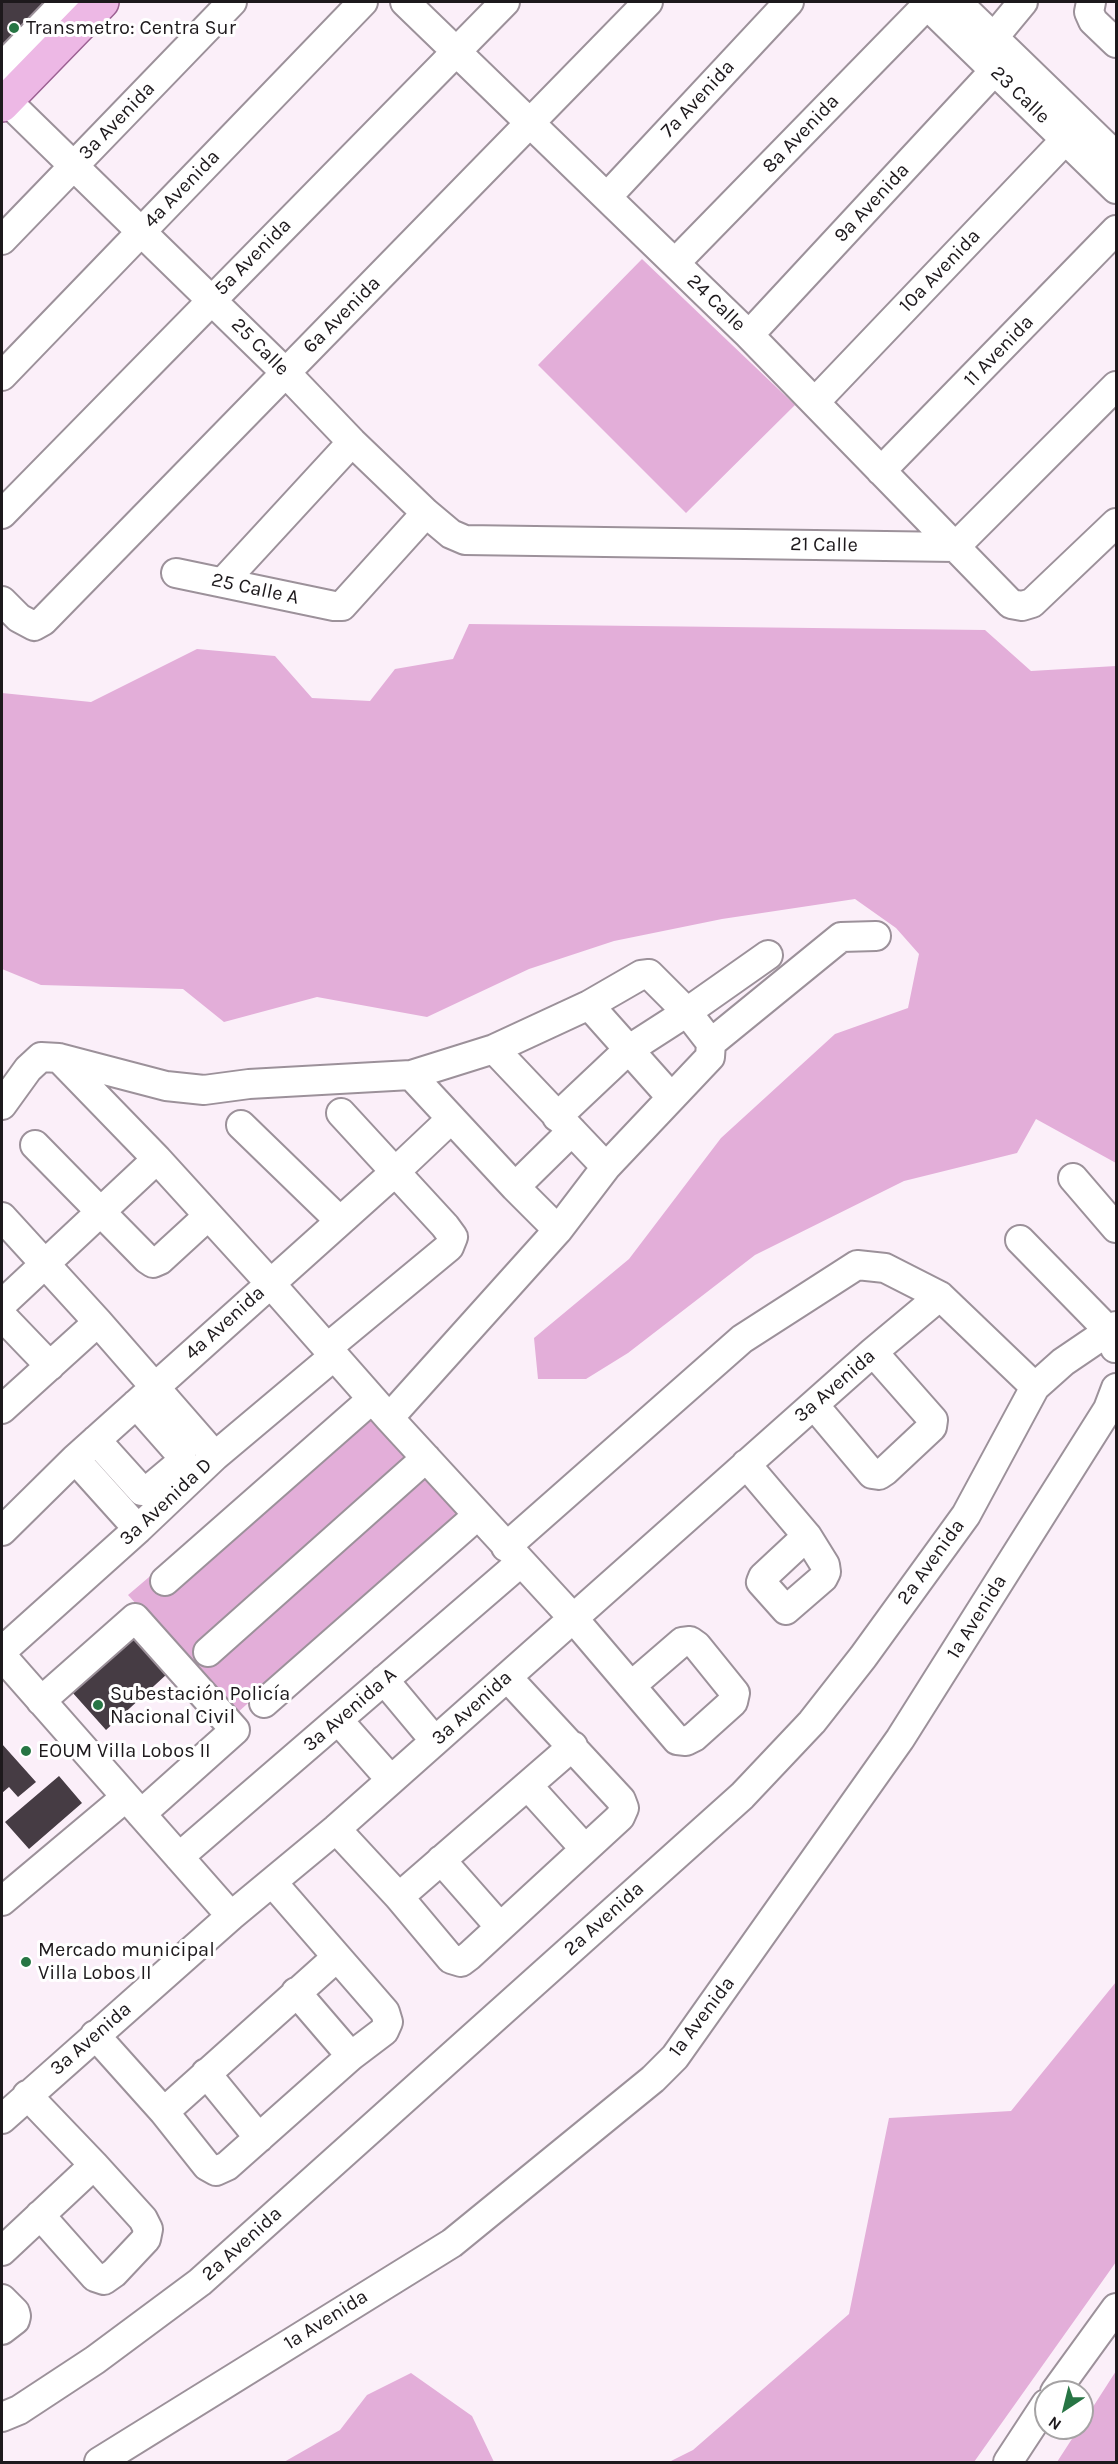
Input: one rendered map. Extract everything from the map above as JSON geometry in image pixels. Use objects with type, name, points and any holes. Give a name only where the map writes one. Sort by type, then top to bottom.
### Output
[{"type":"main road","points":[[4,102],[102,2]]},
{"type":"street","points":[[2,67],[65,2]]},
{"type":"street","name":"3a Avenida","points":[[2,240],[232,2]]},
{"type":"street","name":"4a Avenida","points":[[2,376],[363,2]]},
{"type":"street","name":"24 Calle","points":[[405,2],[749,335],[1011,604],[1022,606],[1032,603],[1116,523]]},
{"type":"street","name":"5a Avenida","points":[[2,514],[505,2]]},
{"type":"street","name":"6a Avenida","points":[[2,601],[19,618],[34,626],[43,621],[648,2]]},
{"type":"street","name":"7a Avenida","points":[[607,197],[789,2]]},
{"type":"street","name":"23 Calle","points":[[957,2],[1116,156]]},
{"type":"street","points":[[994,37],[1023,2]]},
{"type":"street","points":[[1091,2],[1089,12],[1093,21],[1116,43]]},
{"type":"street","name":"23 Calle","points":[[925,3],[1116,189]]},
{"type":"street","name":"8a Avenida","points":[[675,263],[925,3]]},
{"type":"street","name":"9a Avenida","points":[[749,335],[994,70]]},
{"type":"street","name":"25 Calle","points":[[4,102],[74,164],[426,513],[451,534],[465,540]]},
{"type":"street","name":"10a Avenida","points":[[815,402],[1066,140]]},
{"type":"street","name":"11 Avenida","points":[[881,471],[1116,231]]},
{"type":"street","points":[[956,547],[1116,386]]},
{"type":"street","points":[[223,582],[352,442]]},
{"type":"street","name":"25 Calle A","points":[[176,573],[342,606],[426,513]]},
{"type":"street","name":"21 Calle","points":[[465,540],[956,547]]},
{"type":"street","points":[[711,1043],[841,937],[876,936]]},
{"type":"street","points":[[515,1187],[628,1050],[768,955]]},
{"type":"street","points":[[2,1106],[28,1069],[41,1057],[59,1058],[155,1083],[204,1090],[259,1083],[411,1075],[494,1049],[589,1005],[641,975],[649,974],[687,1012],[711,1043],[710,1057],[606,1167],[558,1230],[380,1408],[165,1581]]},
{"type":"street","points":[[589,1005],[671,1097]]},
{"type":"street","points":[[494,1049],[606,1167]]},
{"type":"street","points":[[59,1058],[157,1159],[270,1283],[380,1408],[573,1618],[631,1686]]},
{"type":"street","points":[[411,1075],[558,1230]]},
{"type":"street","points":[[341,1113],[395,1172]]},
{"type":"street","name":"4a Avenida","points":[[2,1531],[75,1459],[451,1119]]},
{"type":"street","points":[[241,1125],[340,1221]]},
{"type":"street","points":[[35,1144],[153,1263],[160,1260],[208,1216]]},
{"type":"street","points":[[2,1304],[157,1159]]},
{"type":"street","name":"3a Avenida D","points":[[2,1651],[138,1529],[215,1456],[449,1247],[453,1238],[395,1172]]},
{"type":"street","points":[[1073,1178],[1116,1228]]},
{"type":"street","points":[[2,1217],[98,1322],[181,1455],[178,1465],[147,1491],[142,1491],[96,1440]]},
{"type":"street","points":[[1020,1240],[1114,1336]]},
{"type":"street","name":"3a Avenida A","points":[[179,1857],[384,1680],[742,1339],[857,1265],[885,1268],[940,1296],[1035,1387]]},
{"type":"street","name":"3a Avenida","points":[[2,2119],[231,1916],[336,1829],[746,1464],[940,1296]]},
{"type":"street","points":[[2,1316],[50,1366]]},
{"type":"street","points":[[2,1409],[98,1322]]},
{"type":"street","name":"2a Avenida","points":[[2,2417],[19,2410],[95,2360],[200,2282],[742,1796],[812,1722],[863,1657],[966,1515],[1035,1387],[1063,1362],[1114,1336]]},
{"type":"street","points":[[814,1405],[872,1474],[879,1475],[885,1471],[933,1427],[933,1420],[873,1352]]},
{"type":"street","name":"1a Avenida","points":[[99,2463],[452,2243],[653,2079],[675,2057],[900,1739],[1107,1409],[1116,1388]]},
{"type":"street","points":[[145,1395],[215,1456]]},
{"type":"street","points":[[208,1652],[426,1458]]},
{"type":"street","points":[[75,1459],[138,1529]]},
{"type":"street","points":[[746,1464],[807,1536]]},
{"type":"street","points":[[264,1703],[478,1515]]},
{"type":"street","points":[[2,1901],[235,1730],[135,1618],[41,1701]]},
{"type":"street","points":[[2,1656],[231,1916]]},
{"type":"street","points":[[336,1829],[399,1897],[451,1959],[461,1962],[500,1928],[620,1817],[624,1808],[621,1800],[573,1746],[507,1677]]},
{"type":"street","points":[[384,1680],[435,1741]]},
{"type":"street","points":[[338,1720],[391,1780]]},
{"type":"street","points":[[399,1897],[573,1746]]},
{"type":"street","points":[[528,1786],[585,1849]]},
{"type":"street","points":[[441,1860],[500,1928]]},
{"type":"street","points":[[95,2035],[164,2112],[207,2166],[216,2171],[227,2166],[351,2056],[384,2031],[388,2022],[386,2012],[272,1882]]},
{"type":"street","points":[[164,2112],[337,1957]]},
{"type":"street","points":[[296,1992],[351,2056]]},
{"type":"street","points":[[206,2073],[259,2138]]},
{"type":"street","points":[[27,2096],[94,2165],[143,2219],[148,2229],[146,2239],[114,2274],[104,2280],[94,2277],[40,2215]]},
{"type":"street","points":[[2,2251],[94,2165]]},
{"type":"street","points":[[2,2299],[16,2316],[15,2320],[2,2330]]},
{"type":"street","points":[[1063,2380],[1116,2308]]},
{"type":"street","points":[[1008,2463],[1034,2423]]},
{"type":"shaded area","points":[[642,259],[795,405],[686,513],[538,365]]},
{"type":"shaded area","points":[[469,624],[985,630],[1031,671],[1116,666],[1116,1163],[1036,1119],[1017,1153],[904,1181],[755,1255],[628,1353],[586,1379],[538,1379],[534,1338],[629,1259],[721,1138],[835,1034],[908,1008],[919,954],[896,928],[855,899],[722,919],[614,941],[529,969],[427,1017],[317,997],[224,1022],[183,989],[41,985],[2,969],[2,693],[91,702],[197,649],[275,656],[312,698],[370,701],[395,669],[453,659]]},
{"type":"shaded area","points":[[358,1399],[461,1511],[236,1714],[128,1595]]},
{"type":"shaded area","points":[[1116,1982],[1116,2262],[974,2462],[669,2462],[693,2450],[849,2314],[889,2118],[1011,2111]]},
{"type":"shaded area","points":[[1116,2371],[1116,2462],[1057,2462],[1071,2440],[1094,2440],[1094,2405]]},
{"type":"shaded area","points":[[411,2373],[472,2416],[494,2462],[284,2462],[340,2430],[367,2395]]},
{"type":"building","name":"Transmetro: Centra Sur","points":[[2,2],[52,2],[2,54]]},
{"type":"building","points":[[133,1636],[167,1674],[106,1730],[72,1692]]},
{"type":"building","points":[[2,1744],[36,1782],[18,1797],[9,1787],[2,1793]]},
{"type":"building","points":[[59,1776],[82,1803],[29,1849],[5,1822]]},
{"type":"place","name":"Transmetro: Centra Sur","points":[[14,28]]},
{"type":"place","name":"Subestación Policía Nacional Civil","points":[[98,1705]]},
{"type":"place","name":"EOUM Villa Lobos II","points":[[26,1751]]},
{"type":"place","name":"Mercado municipal Villa Lobos II","points":[[26,1962]]}]
